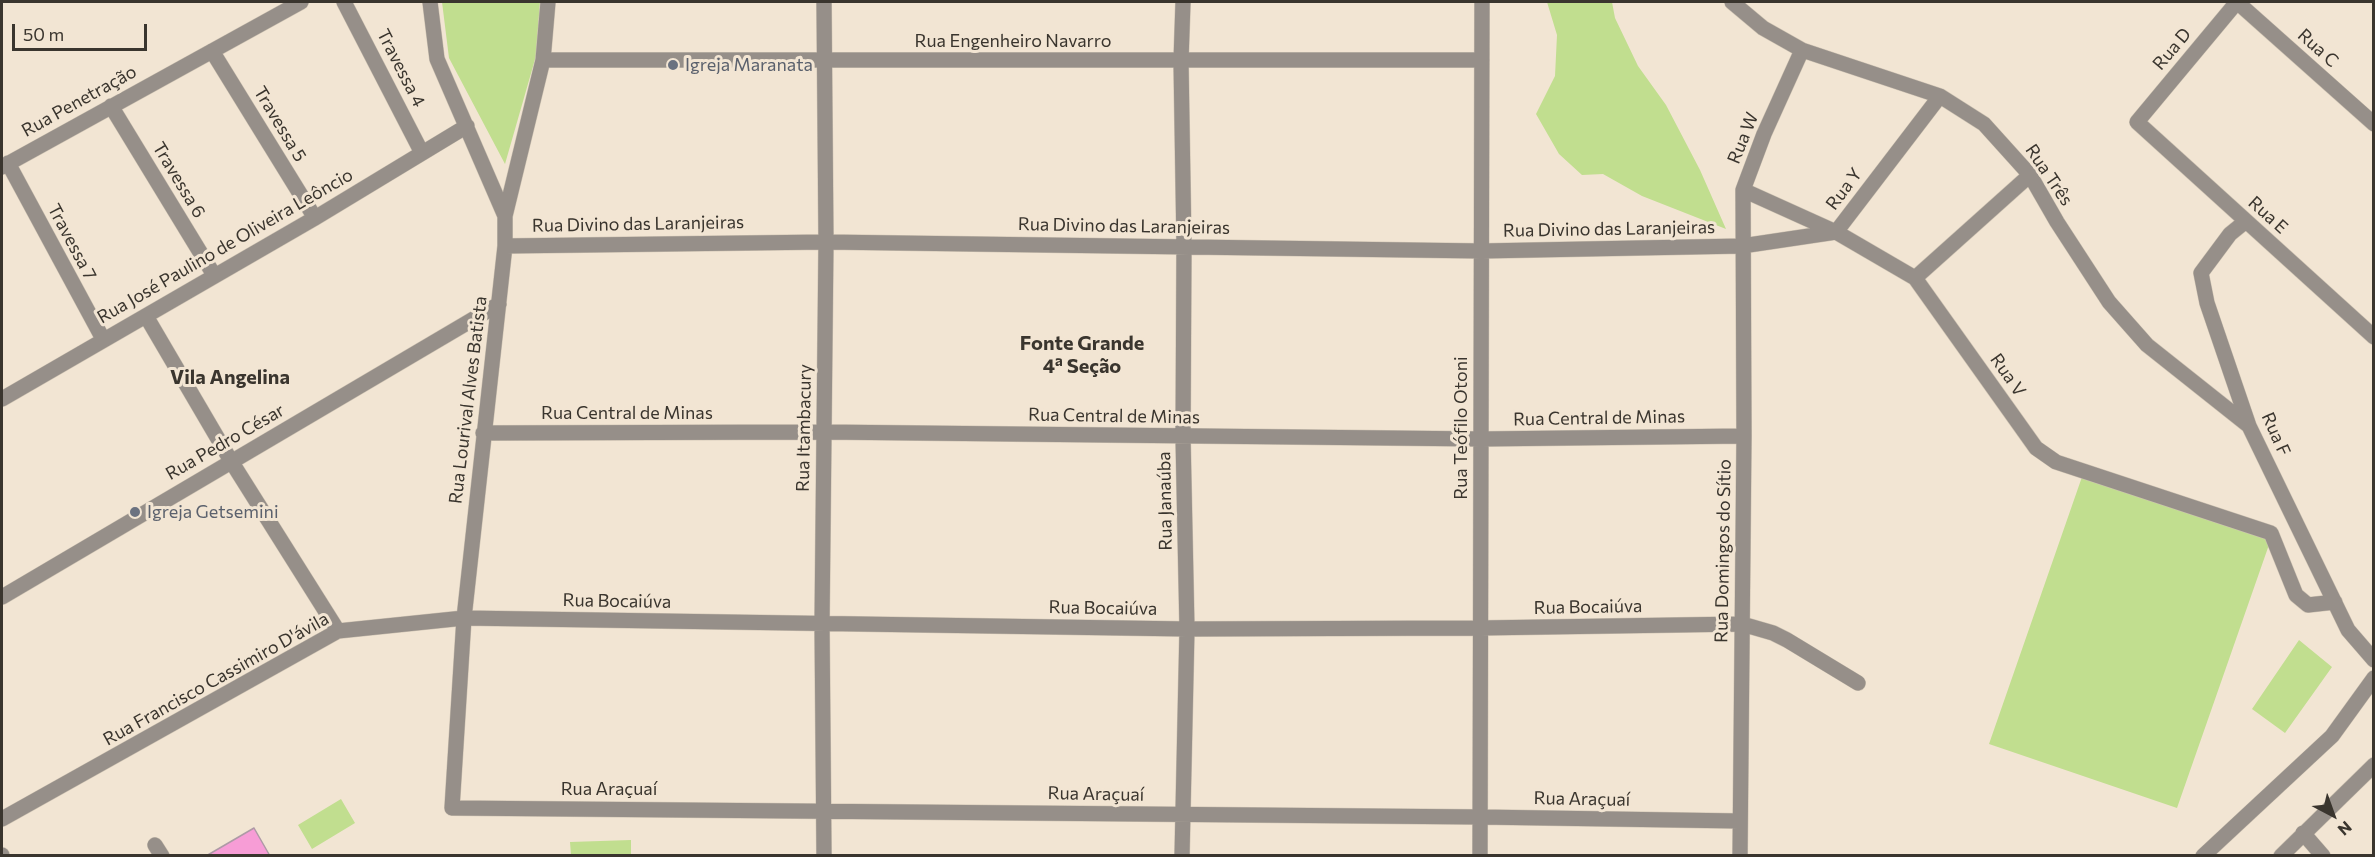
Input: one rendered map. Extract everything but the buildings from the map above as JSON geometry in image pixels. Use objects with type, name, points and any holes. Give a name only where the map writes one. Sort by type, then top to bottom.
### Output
[{"type":"street","name":"Rua Penetração","points":[[5,165],[302,2]]},
{"type":"street","name":"Travessa 4","points":[[344,2],[422,153]]},
{"type":"street","points":[[430,2],[437,59],[505,216]]},
{"type":"street","name":"Rua Lourival Alves Batista","points":[[452,808],[464,618],[505,246],[505,216],[543,60],[548,2]]},
{"type":"street","name":"Rua Itambacury","points":[[824,2],[826,242],[822,624],[824,855]]},
{"type":"street","name":"Rua Janaúba","points":[[1182,855],[1187,629],[1182,437],[1184,246],[1181,60],[1183,2]]},
{"type":"street","name":"Rua Teófilo Otoni","points":[[1480,855],[1482,2]]},
{"type":"street","name":"Rua Três","points":[[1732,2],[1763,28],[1802,50],[1940,96],[1984,124],[2030,175],[2057,222],[2109,302],[2147,345],[2249,426]]},
{"type":"street","name":"Rua D","points":[[2137,122],[2237,2]]},
{"type":"street","name":"Rua C","points":[[2237,2],[2373,124]]},
{"type":"street","name":"Rua W","points":[[1743,246],[1743,190],[1764,134],[1802,50]]},
{"type":"street","name":"Travessa 5","points":[[212,51],[315,218]]},
{"type":"street","name":"Rua Engenheiro Navarro","points":[[543,60],[1482,60]]},
{"type":"street","name":"Rua Y","points":[[1743,246],[1836,232],[1940,96]]},
{"type":"street","name":"Travessa 6","points":[[111,106],[214,275]]},
{"type":"street","name":"Rua E","points":[[2137,122],[2373,336]]},
{"type":"street","name":"Rua José Paulino de Oliveira Leôncio","points":[[2,399],[315,218],[467,126]]},
{"type":"street","name":"Travessa 7","points":[[5,165],[103,339]]},
{"type":"street","points":[[1915,278],[2030,175]]},
{"type":"street","name":"Rua V","points":[[1743,190],[1836,232],[1915,278],[2036,448],[2056,462],[2271,533],[2296,596],[2308,605],[2335,602]]},
{"type":"street","name":"Rua F","points":[[2246,221],[2230,234],[2202,273],[2207,303],[2249,426],[2349,630],[2373,660]]},
{"type":"street","name":"Rua Divino das Laranjeiras","points":[[505,246],[826,242],[1482,251],[1743,246]]},
{"type":"street","name":"Rua Domingos do Sítio","points":[[1740,855],[1744,436],[1743,246]]},
{"type":"street","name":"Rua Pedro César","points":[[2,597],[499,304]]},
{"type":"street","points":[[146,316],[231,461],[338,632]]},
{"type":"street","name":"Rua Central de Minas","points":[[483,432],[823,432],[1481,439],[1744,436]]},
{"type":"street","name":"Rua Bocaiúva","points":[[464,618],[1187,629],[1742,624]]},
{"type":"street","name":"Rua Francisco Cassimiro D'ávila","points":[[2,819],[338,632],[464,618]]},
{"type":"street","points":[[1742,624],[1787,640],[1858,683]]},
{"type":"street","points":[[2203,855],[2332,736],[2373,678]]},
{"type":"street","points":[[2281,855],[2373,765]]},
{"type":"street","name":"Rua Araçuaí","points":[[452,808],[1739,821]]},
{"type":"street","points":[[2303,834],[2323,855]]},
{"type":"green space","points":[[442,2],[540,2],[536,56],[505,164],[449,58]]},
{"type":"green space","points":[[1547,2],[1612,2],[1615,18],[1638,66],[1666,105],[1700,170],[1726,229],[1642,196],[1603,174],[1582,175],[1559,154],[1536,114],[1555,76],[1557,35]]},
{"type":"green space","points":[[2083,474],[2271,539],[2177,808],[1989,744]]},
{"type":"green space","points":[[2299,640],[2332,667],[2285,733],[2252,709]]},
{"type":"green space","points":[[341,799],[355,823],[312,849],[298,825]]},
{"type":"green space","points":[[631,840],[631,855],[571,855],[570,842]]},
{"type":"place","name":"Igreja Maranata","points":[[673,65]]},
{"type":"place","name":"Igreja Getsemini","points":[[135,512]]},
{"type":"district","name":"Fonte Grande 4ª Seção","points":[[1082,354]]},
{"type":"district","name":"Vila Angelina","points":[[230,377]]}]
